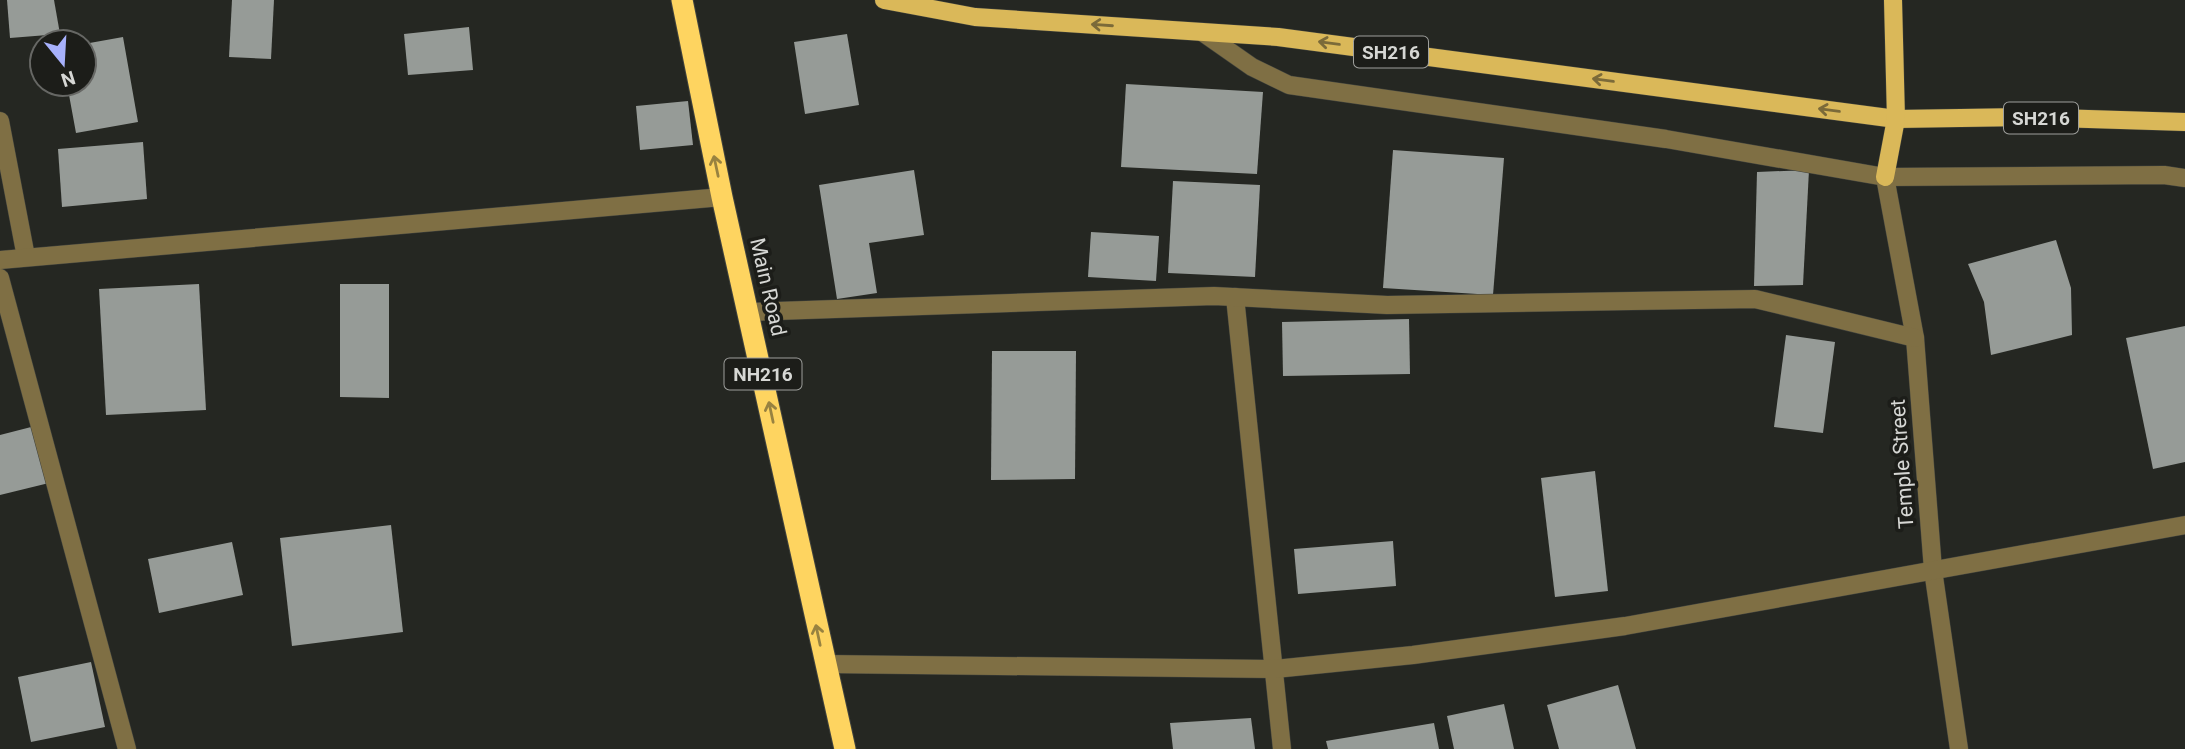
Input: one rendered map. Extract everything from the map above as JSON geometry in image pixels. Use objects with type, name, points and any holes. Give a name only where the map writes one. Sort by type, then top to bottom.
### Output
[{"type":"highway","name":"Main Road","points":[[682,0],[722,197],[750,312],[845,749]]},
{"type":"main road","name":"SH216","points":[[884,0],[975,17],[1278,37],[1896,119],[2025,117],[2185,122]]},
{"type":"main road","points":[[1885,177],[1896,119],[1893,0]]},
{"type":"street","points":[[1202,32],[1252,67],[1289,85],[1666,139],[1885,177],[2164,175],[2185,178]]},
{"type":"street","points":[[0,121],[26,257]]},
{"type":"street","name":"Temple Street","points":[[1885,177],[1915,338],[1933,570],[1959,749]]},
{"type":"street","points":[[0,260],[722,197]]},
{"type":"street","points":[[0,278],[127,749]]},
{"type":"street","points":[[1236,297],[1282,749]]},
{"type":"street","points":[[750,312],[1236,297],[1387,305],[1755,299],[1915,338]]},
{"type":"street","points":[[825,664],[1275,669],[1413,655],[1625,626],[2185,525]]},
{"type":"building","points":[[7,0],[54,0],[59,28],[28,28],[28,37],[10,38]]},
{"type":"building","points":[[232,0],[274,0],[271,59],[229,57]]},
{"type":"building","points":[[469,27],[473,70],[408,75],[404,34]]},
{"type":"building","points":[[847,34],[859,105],[805,114],[794,42]]},
{"type":"building","points":[[123,37],[138,122],[76,133],[70,98],[98,98],[98,41]]},
{"type":"building","points":[[1126,84],[1263,92],[1257,174],[1121,167]]},
{"type":"building","points":[[688,101],[693,145],[640,150],[636,106]]},
{"type":"building","points":[[143,142],[147,199],[62,207],[58,149]]},
{"type":"building","points":[[1393,150],[1504,158],[1493,295],[1383,288]]},
{"type":"building","points":[[914,170],[924,235],[869,243],[877,293],[837,299],[819,185]]},
{"type":"building","points":[[1809,170],[1803,285],[1754,286],[1757,172]]},
{"type":"building","points":[[1173,181],[1260,185],[1255,277],[1168,273]]},
{"type":"building","points":[[1091,232],[1159,236],[1156,281],[1088,277]]},
{"type":"building","points":[[2056,240],[2071,288],[2072,335],[1991,355],[1984,302],[1968,264]]},
{"type":"building","points":[[199,284],[206,410],[106,415],[99,289]]},
{"type":"building","points":[[340,284],[389,284],[389,398],[340,397]]},
{"type":"building","points":[[1409,319],[1410,374],[1283,376],[1282,322]]},
{"type":"building","points":[[2185,326],[2185,462],[2153,469],[2126,338]]},
{"type":"building","points":[[1786,335],[1835,342],[1823,433],[1774,427]]},
{"type":"building","points":[[992,351],[1076,351],[1075,479],[991,480]]},
{"type":"building","points":[[35,426],[49,483],[0,495],[0,435]]},
{"type":"building","points":[[1595,471],[1608,591],[1555,597],[1541,478]]},
{"type":"building","points":[[391,525],[403,632],[292,646],[280,538]]},
{"type":"building","points":[[1393,541],[1396,586],[1298,594],[1294,549]]},
{"type":"building","points":[[232,542],[243,595],[159,613],[148,559]]},
{"type":"building","points":[[91,662],[105,727],[31,742],[18,677]]},
{"type":"building","points":[[1618,685],[1636,749],[1559,749],[1547,705]]},
{"type":"building","points":[[1504,704],[1514,749],[1454,749],[1447,716]]},
{"type":"building","points":[[1251,718],[1255,749],[1173,749],[1170,723]]},
{"type":"building","points":[[1434,723],[1439,749],[1328,749],[1326,741]]}]
